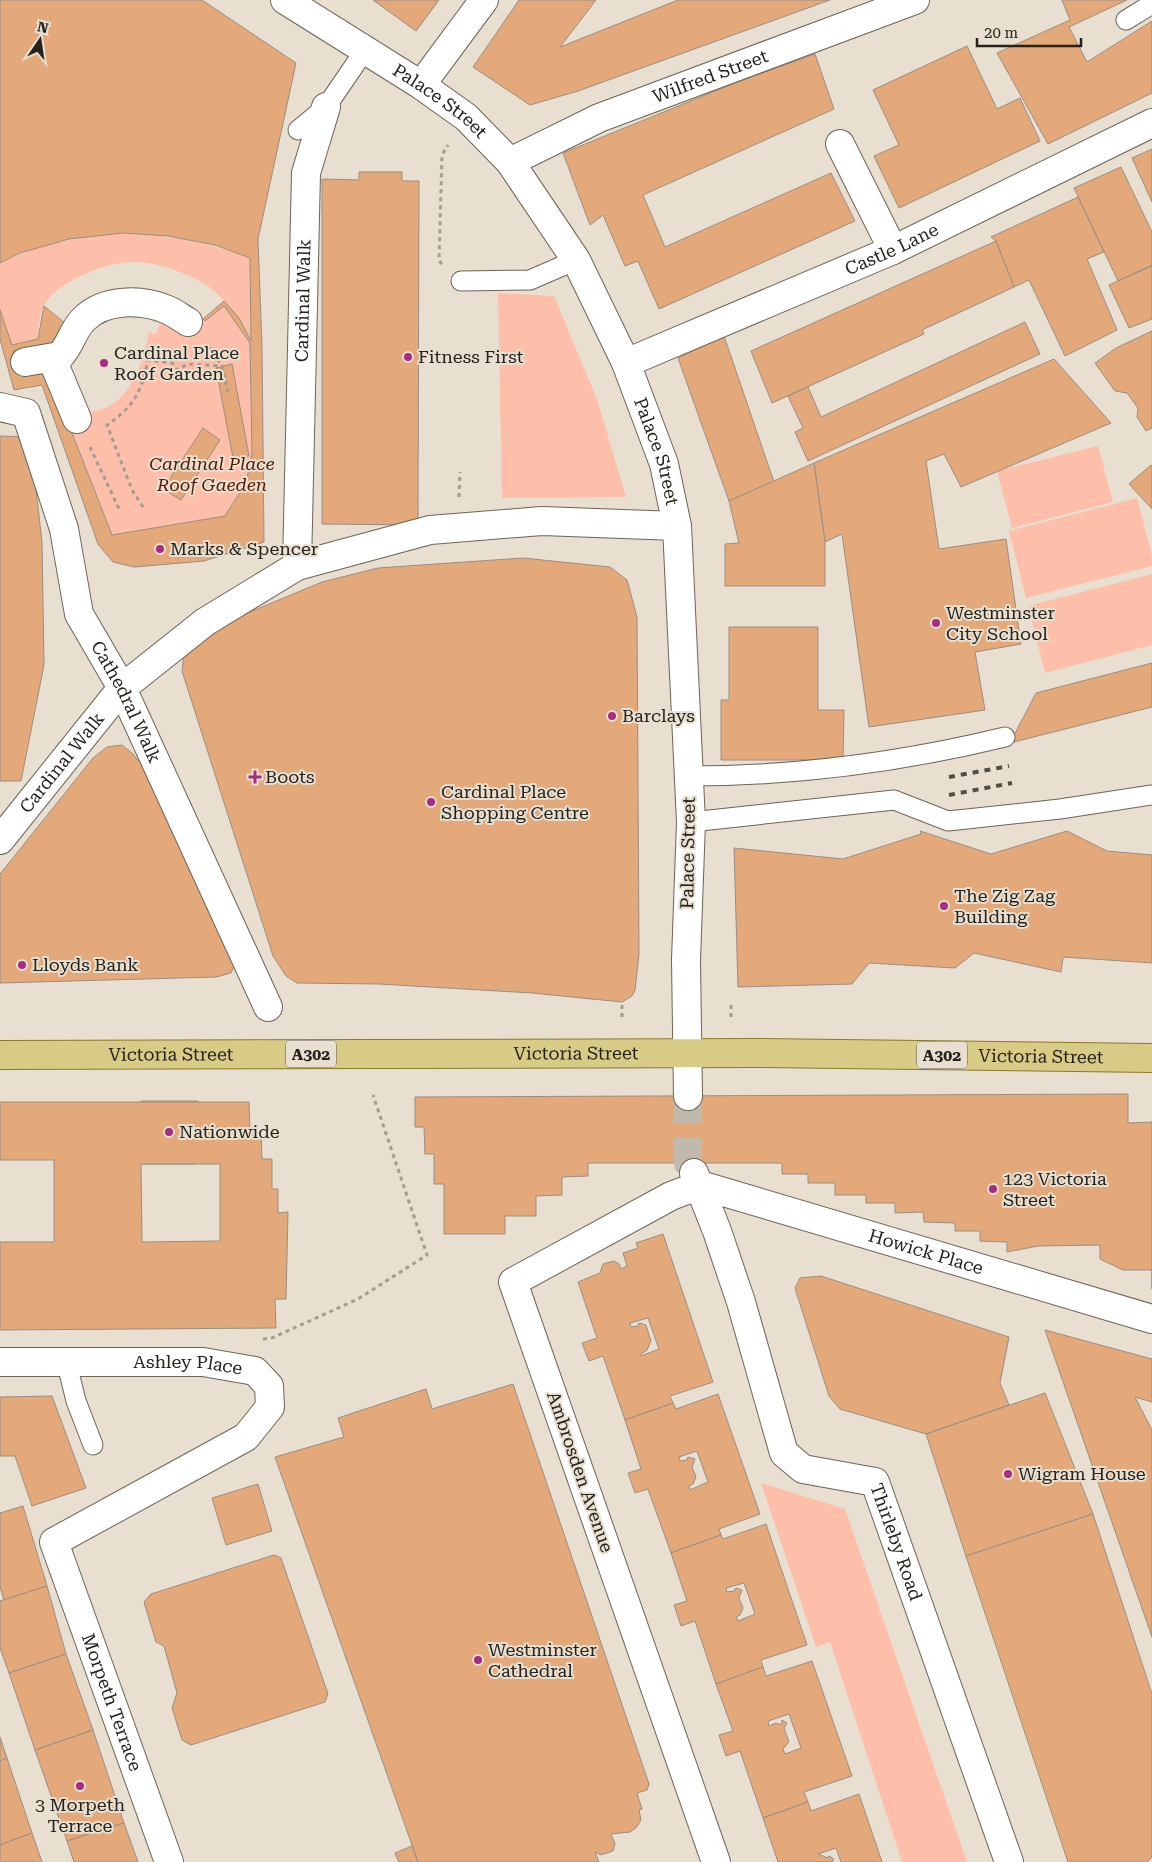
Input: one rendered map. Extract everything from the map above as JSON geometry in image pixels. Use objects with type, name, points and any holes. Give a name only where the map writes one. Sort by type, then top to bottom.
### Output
[{"type":"main road","name":"Victoria Street","points":[[0,1055],[686,1053],[1152,1058]]},
{"type":"street","name":"Palace Street","points":[[285,0],[421,85],[466,117],[510,162],[576,260],[626,363],[664,464],[677,526],[691,822],[686,1053]]},
{"type":"street","points":[[421,85],[484,0]]},
{"type":"street","name":"Wilfred Street","points":[[510,162],[599,118],[914,0]]},
{"type":"street","name":"Cardinal Walk","points":[[297,566],[306,173],[326,107]]},
{"type":"street","name":"Castle Lane","points":[[626,363],[893,250],[1152,123]]},
{"type":"street","points":[[840,144],[893,250]]},
{"type":"street","points":[[25,362],[52,359],[63,353],[83,320],[107,306],[128,303],[147,304],[168,310],[188,322]]},
{"type":"street","points":[[52,359],[77,420]]},
{"type":"street","name":"Cathedral Walk","points":[[0,407],[26,413],[68,519],[79,614],[122,688],[268,1007]]},
{"type":"street","name":"Cardinal Walk","points":[[0,840],[122,688],[205,622],[297,566],[430,530],[542,521],[677,526]]},
{"type":"street","points":[[686,1053],[688,1096]]},
{"type":"street","name":"Howick Place","points":[[696,1177],[1152,1319]]},
{"type":"street","name":"Ambrosden Avenue","points":[[696,1177],[671,1196],[513,1282],[716,1862]]},
{"type":"street","name":"Thirleby Road","points":[[696,1177],[741,1302],[784,1452],[802,1469],[875,1482],[1009,1862]]},
{"type":"street","name":"Ashley Place","points":[[0,1362],[66,1360],[203,1362],[255,1371],[269,1386],[270,1407],[246,1437],[54,1542]]},
{"type":"street","name":"Morpeth Terrace","points":[[54,1542],[169,1862]]},
{"type":"lane","points":[[1126,20],[1152,4]]},
{"type":"lane","name":"Cardinal Walk","points":[[326,107],[365,50]]},
{"type":"lane","points":[[298,130],[326,107]]},
{"type":"lane","points":[[461,281],[530,280],[576,260]]},
{"type":"lane","points":[[688,776],[801,771],[875,762],[946,750],[1005,737]]},
{"type":"lane","points":[[691,822],[894,800],[948,821],[1060,809],[1152,794]]},
{"type":"lane","points":[[66,1360],[76,1400],[93,1445]]},
{"type":"path","points":[[461,281],[439,261],[442,155],[466,117]]},
{"type":"path","points":[[143,507],[132,490],[107,425],[134,403],[143,384],[148,360],[172,363],[178,370],[187,364],[222,366],[228,392]]},
{"type":"path","points":[[77,420],[119,509]]},
{"type":"path","points":[[622,1005],[622,1021]]},
{"type":"path","points":[[731,1005],[731,1017]]},
{"type":"path","points":[[255,1339],[272,1338],[358,1299],[427,1255],[373,1095]]},
{"type":"green space","points":[[123,233],[188,240],[218,247],[250,258],[251,341],[230,307],[208,286],[192,277],[166,267],[130,262],[95,270],[82,275],[59,289],[50,297],[42,309],[38,339],[12,345],[0,310],[0,263],[31,250],[60,242]]},
{"type":"green space","name":"Cardinal Place Roof Gaeden","points":[[155,292],[182,302],[205,321],[224,306],[250,343],[252,454],[246,483],[225,516],[112,535],[52,382],[19,370],[13,351],[54,343]],"holes":[[[115,316],[140,316],[160,323],[156,334],[149,332],[139,368],[127,390],[109,406],[97,411],[78,412],[66,368],[92,326]]]},
{"type":"green space","points":[[498,293],[554,296],[597,399],[626,497],[502,498]]},
{"type":"green space","points":[[1098,446],[1113,502],[1012,528],[997,471]]},
{"type":"green space","points":[[1137,498],[1152,555],[1152,566],[1026,598],[1009,531]]},
{"type":"green space","points":[[1152,574],[1152,645],[1045,673],[1028,606]]},
{"type":"green space","points":[[761,1483],[845,1509],[967,1862],[902,1862],[830,1642],[816,1647]]},
{"type":"building","points":[[0,0],[202,0],[296,63],[258,239],[262,347],[264,542],[204,561],[134,567],[113,562],[98,544],[42,385],[14,390],[0,339],[0,310],[12,345],[38,339],[44,306],[65,323],[54,343],[13,351],[19,370],[43,364],[52,382],[112,535],[225,516],[246,483],[252,454],[250,343],[224,306],[205,321],[203,319],[224,301],[239,318],[251,341],[250,258],[215,245],[168,236],[123,233],[69,239],[20,253],[0,263]]},
{"type":"building","points":[[373,0],[439,0],[416,31]]},
{"type":"building","points":[[519,0],[596,0],[560,47],[678,0],[830,0],[578,91],[530,105],[473,67]]},
{"type":"building","points":[[1062,0],[1127,0],[1069,27],[1087,62],[1152,21],[1152,93],[1048,144],[997,53],[1070,20]]},
{"type":"building","points":[[967,46],[997,109],[1020,98],[1040,141],[899,208],[874,156],[899,145],[873,90]]},
{"type":"building","points":[[815,54],[834,109],[643,195],[665,247],[831,173],[855,221],[659,309],[638,261],[625,266],[603,215],[590,225],[563,153],[735,83]]},
{"type":"building","points":[[1152,149],[1152,202],[1132,158]]},
{"type":"building","points":[[1121,167],[1152,232],[1152,265],[1118,281],[1074,188]]},
{"type":"building","points":[[359,172],[402,172],[402,181],[419,181],[418,525],[322,524],[322,179],[359,180]]},
{"type":"building","points":[[1078,197],[1104,252],[1087,259],[1117,330],[1065,356],[1029,280],[1014,287],[996,241],[991,237]]},
{"type":"building","points":[[996,241],[1014,287],[922,330],[924,334],[772,403],[751,351]]},
{"type":"building","points":[[1152,266],[1152,319],[1129,328],[1109,285]]},
{"type":"building","points":[[1025,322],[1040,354],[808,461],[795,432],[803,428],[788,396],[808,387],[821,417]]},
{"type":"building","points":[[1152,331],[1152,428],[1146,431],[1137,417],[1138,408],[1127,393],[1115,391],[1095,363],[1116,348]]},
{"type":"building","points":[[724,336],[774,482],[729,501],[678,358]]},
{"type":"building","points":[[1054,359],[1111,423],[961,487],[944,454],[926,461],[939,549],[1006,539],[1021,644],[975,652],[985,710],[869,727],[842,534],[825,542],[814,463]]},
{"type":"building","points":[[232,364],[249,456],[233,458],[216,368]]},
{"type":"building","points":[[203,428],[220,440],[181,500],[163,489]]},
{"type":"building","points":[[0,436],[30,437],[42,542],[44,665],[21,781],[0,781]]},
{"type":"building","points":[[814,463],[825,542],[825,586],[725,586],[725,544],[739,543],[729,501]]},
{"type":"building","points":[[1152,466],[1152,509],[1129,484]]},
{"type":"building","name":"Cardinal Place Shopping Centre","points":[[523,558],[610,567],[627,580],[637,617],[639,954],[635,990],[632,996],[622,1002],[532,993],[379,984],[297,983],[286,976],[273,956],[182,671],[184,654],[209,629],[322,582],[378,568]]},
{"type":"building","points":[[729,627],[818,627],[818,710],[844,710],[843,760],[721,760],[721,700],[729,700]]},
{"type":"building","points":[[1152,663],[1152,707],[1010,743],[1036,693]]},
{"type":"building","points":[[122,745],[141,764],[223,938],[234,966],[231,973],[216,977],[0,983],[0,874],[93,758],[107,747]]},
{"type":"building","name":"The Zig Zag Building","points":[[920,831],[991,854],[1067,831],[1107,851],[1152,855],[1152,963],[1063,957],[1061,972],[974,953],[955,968],[869,963],[852,984],[738,987],[734,848],[843,859],[921,834]]},
{"type":"building","name":"123 Victoria Street","points":[[1128,1094],[1128,1123],[1152,1122],[1152,1270],[1123,1270],[1100,1259],[1100,1245],[1038,1246],[1007,1252],[1007,1242],[980,1241],[980,1231],[955,1231],[955,1223],[924,1222],[923,1212],[895,1213],[895,1203],[866,1203],[866,1195],[835,1195],[835,1183],[808,1183],[808,1174],[782,1174],[782,1163],[588,1163],[588,1176],[562,1177],[562,1195],[536,1196],[536,1216],[505,1216],[505,1234],[444,1234],[444,1184],[434,1184],[434,1154],[425,1154],[424,1127],[415,1127],[415,1097]]},
{"type":"building","name":"Nationwide","points":[[141,1101],[198,1101],[197,1164],[141,1164]]},
{"type":"building","points":[[0,1102],[249,1102],[250,1132],[261,1132],[262,1159],[272,1159],[272,1189],[278,1189],[278,1213],[288,1212],[286,1299],[275,1299],[276,1328],[0,1330],[0,1242],[54,1242],[54,1160],[0,1160]],"holes":[[[141,1164],[220,1164],[220,1241],[142,1242]]]},
{"type":"building","points":[[663,1234],[713,1382],[670,1396],[673,1403],[625,1420],[603,1356],[589,1361],[582,1343],[597,1338],[578,1282],[600,1273],[603,1264],[614,1261],[619,1264],[621,1269],[627,1266],[623,1253],[638,1248],[636,1243]],"holes":[[[648,1318],[659,1349],[641,1356],[647,1350],[651,1341],[646,1325],[639,1323],[638,1326],[631,1327],[630,1323]]]},
{"type":"building","points":[[821,1276],[1009,1337],[1000,1383],[1009,1405],[926,1434],[840,1409],[829,1396],[795,1288],[800,1278]]},
{"type":"building","points":[[1045,1330],[1152,1359],[1152,1402],[1135,1397],[1152,1430],[1152,1637]]},
{"type":"building","name":"Westminster Cathedral","points":[[513,1384],[649,1784],[647,1790],[637,1793],[642,1809],[639,1810],[641,1820],[636,1828],[630,1832],[611,1834],[615,1844],[613,1851],[601,1855],[595,1852],[599,1862],[418,1862],[275,1457],[344,1437],[338,1418],[426,1389],[432,1409]]},
{"type":"building","name":"Wigram House","points":[[1045,1393],[1093,1514],[966,1556],[926,1434]]},
{"type":"building","points":[[718,1394],[760,1514],[719,1529],[721,1535],[671,1553],[648,1489],[635,1493],[628,1473],[641,1469],[625,1420],[673,1403],[676,1409]],"holes":[[[697,1451],[708,1482],[690,1490],[689,1486],[693,1484],[696,1477],[692,1467],[695,1459],[688,1457],[687,1460],[680,1461],[679,1457]]]},
{"type":"building","points":[[52,1396],[86,1488],[32,1506],[15,1456],[0,1456],[0,1397]]},
{"type":"building","points":[[258,1484],[272,1531],[226,1545],[212,1498]]},
{"type":"building","points":[[23,1506],[47,1586],[4,1600],[0,1587],[0,1513]]},
{"type":"building","points":[[1093,1514],[1152,1694],[1152,1857],[1147,1862],[1068,1862],[966,1556]]},
{"type":"building","points":[[766,1524],[807,1645],[761,1660],[763,1667],[716,1684],[695,1621],[681,1626],[674,1605],[687,1601],[671,1553],[721,1535],[723,1539]],"holes":[[[744,1583],[755,1614],[738,1621],[736,1617],[740,1615],[743,1608],[739,1598],[742,1590],[736,1588],[734,1591],[727,1592],[726,1588]]]},
{"type":"building","points":[[274,1555],[281,1558],[328,1694],[325,1702],[191,1745],[182,1740],[172,1708],[177,1693],[164,1646],[156,1642],[144,1602],[151,1594]]},
{"type":"building","points":[[47,1586],[66,1654],[9,1673],[0,1648],[0,1601]]},
{"type":"building","points":[[66,1654],[93,1730],[35,1750],[9,1673]]},
{"type":"building","points":[[812,1661],[852,1776],[804,1792],[808,1802],[763,1818],[740,1751],[726,1756],[719,1735],[733,1731],[716,1684],[763,1667],[766,1676]],"holes":[[[789,1714],[801,1748],[785,1754],[783,1749],[789,1742],[784,1728],[787,1723],[782,1720],[781,1725],[776,1723],[769,1726],[768,1721]]]},
{"type":"building","name":"3 Morpeth Terrace","points":[[93,1730],[124,1823],[67,1841],[35,1750]]},
{"type":"building","points":[[0,1737],[7,1758],[0,1761]]},
{"type":"building","points":[[7,1758],[32,1833],[0,1845],[0,1761]]},
{"type":"building","points":[[859,1794],[882,1862],[841,1862],[836,1848],[818,1854],[828,1858],[829,1856],[834,1859],[832,1862],[778,1862],[763,1818],[808,1802],[811,1811]]},
{"type":"building","points":[[124,1823],[138,1862],[74,1862],[67,1841]]},
{"type":"building","points":[[32,1833],[42,1862],[0,1862],[0,1845]]},
{"type":"building","points":[[412,1846],[418,1862],[399,1862],[395,1853]]},
{"type":"tunnel","points":[[688,1096],[688,1163],[692,1170]]},
{"type":"railway","points":[[949,777],[1009,766]]},
{"type":"railway","points":[[949,795],[1012,783]]},
{"type":"place","name":"Fitness First","points":[[408,357]]},
{"type":"place","name":"Cardinal Place Roof Garden","points":[[104,363]]},
{"type":"place","name":"Marks & Spencer","points":[[160,549]]},
{"type":"place","name":"Westminster City School","points":[[936,623]]},
{"type":"place","name":"Barclays","points":[[612,716]]},
{"type":"place","name":"Boots","points":[[255,777]]},
{"type":"place","name":"Cardinal Place Shopping Centre","points":[[431,802]]},
{"type":"place","name":"The Zig Zag Building","points":[[944,906]]},
{"type":"place","name":"Lloyds Bank","points":[[22,965]]},
{"type":"place","name":"Nationwide","points":[[169,1132]]},
{"type":"place","name":"123 Victoria Street","points":[[993,1189]]},
{"type":"place","name":"Wigram House","points":[[1008,1474]]},
{"type":"place","name":"Westminster Cathedral","points":[[478,1660]]},
{"type":"place","name":"3 Morpeth Terrace","points":[[80,1786]]}]
